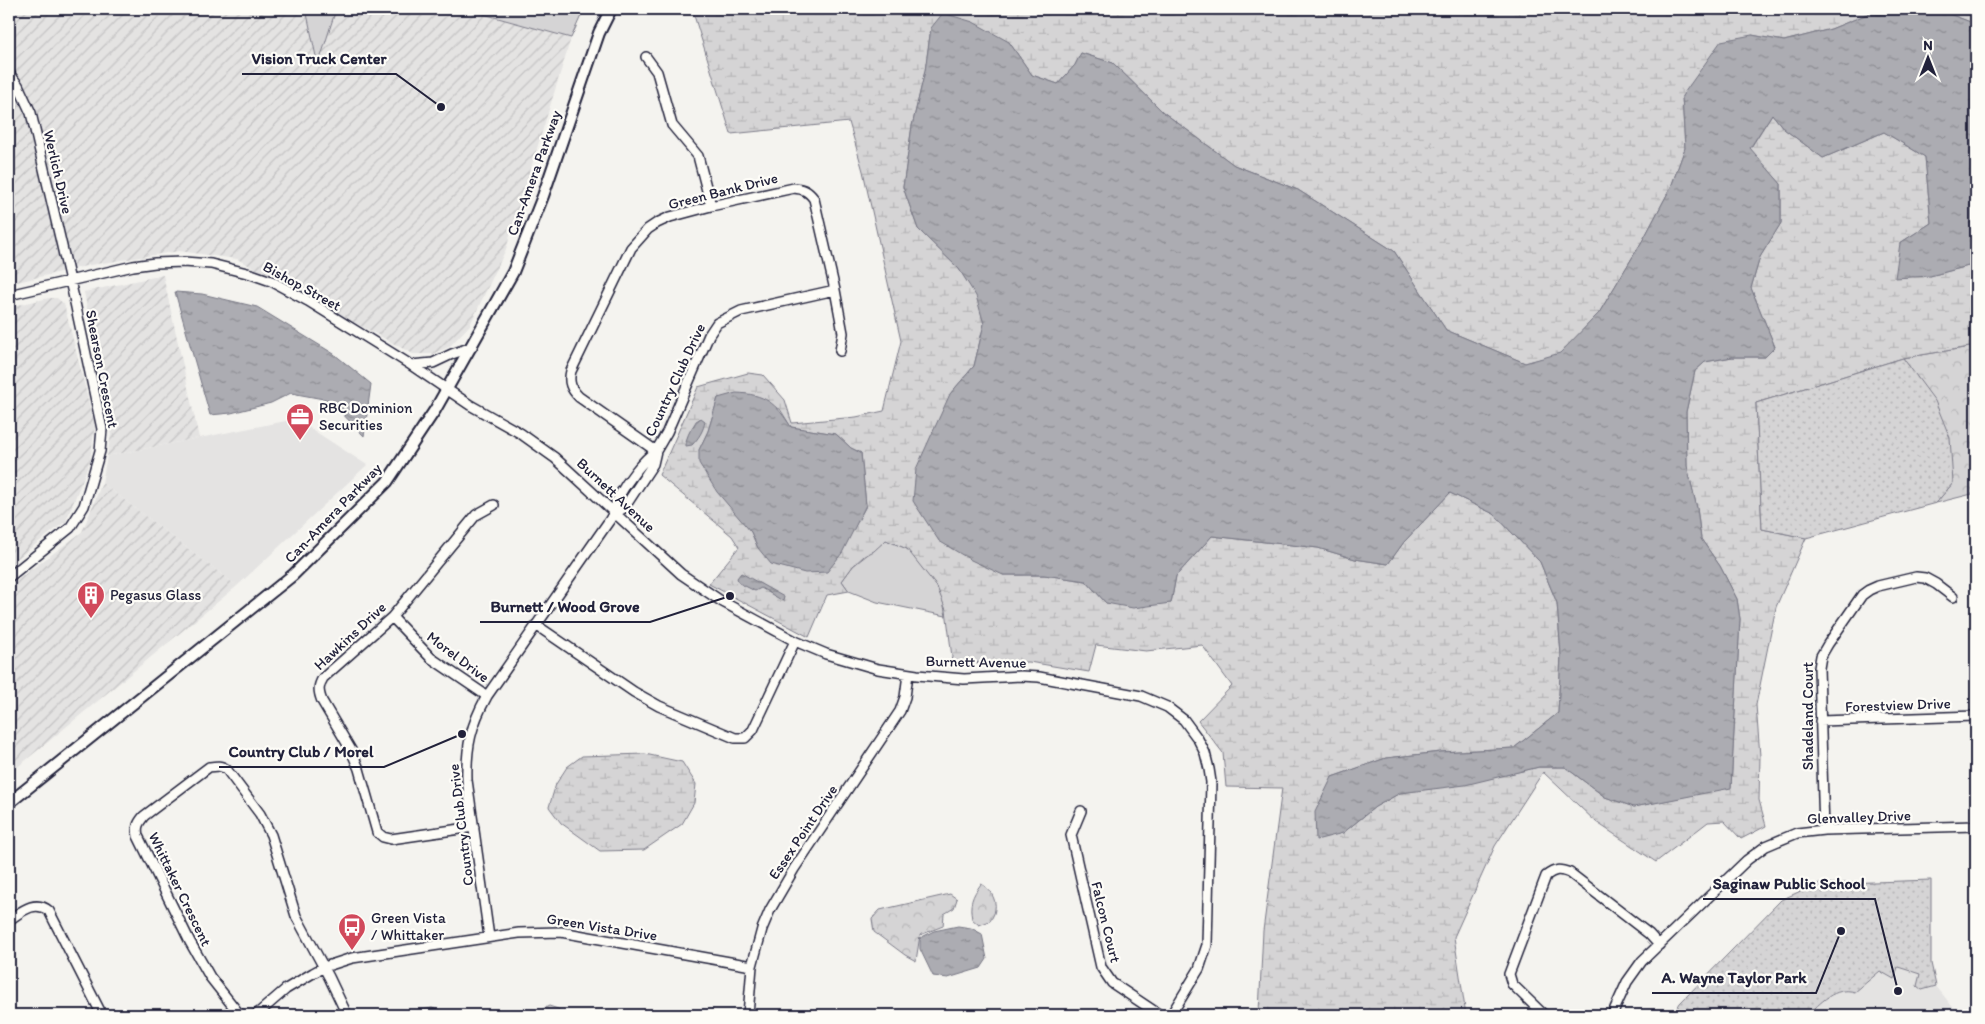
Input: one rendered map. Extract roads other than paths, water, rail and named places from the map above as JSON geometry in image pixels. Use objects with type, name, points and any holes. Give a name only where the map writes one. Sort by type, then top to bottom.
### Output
[{"type":"main road","name":"Can-Amera Parkway","points":[[9,802],[293,576],[387,482],[447,389],[513,272],[543,196],[599,33],[611,9]]},
{"type":"street","points":[[646,57],[657,72],[672,125],[698,156],[711,206]]},
{"type":"street","name":"Werlich Drive","points":[[9,73],[18,84],[31,113],[70,281]]},
{"type":"street","name":"Green Bank Drive","points":[[656,451],[574,393],[569,380],[571,371],[631,248],[639,237],[657,223],[670,217],[711,206],[794,188],[803,188],[814,199],[835,290],[843,333],[840,351]]},
{"type":"street","name":"Bishop Street","points":[[9,295],[155,263],[184,262],[233,268],[272,281],[308,301],[447,389]]},
{"type":"street","name":"Shearson Crescent","points":[[9,577],[70,528],[84,506],[100,451],[102,429],[70,281]]},
{"type":"street","name":"Country Club Drive","points":[[489,937],[467,780],[466,758],[469,735],[477,713],[614,514],[618,497],[645,459],[656,451],[667,432],[709,335],[717,323],[741,311],[835,290]]},
{"type":"street","points":[[411,365],[433,363],[472,347]]},
{"type":"street","name":"Burnett Avenue","points":[[447,389],[520,433],[555,458],[681,574],[721,601],[795,641],[826,654],[855,663],[908,674],[964,679],[1039,677],[1142,696],[1167,707],[1184,720],[1205,752],[1211,782],[1207,945],[1199,969],[1171,1015]]},
{"type":"street","name":"Hawkins Drive","points":[[474,828],[391,839],[383,837],[377,832],[359,769],[351,750],[318,693],[318,685],[323,678],[392,618],[476,515],[494,506]]},
{"type":"street","name":"Shadeland Court","points":[[1824,830],[1819,668],[1821,656],[1862,595],[1878,586],[1916,576],[1936,584],[1953,597]]},
{"type":"street","name":"Morel Drive","points":[[392,618],[431,658],[487,696]]},
{"type":"street","points":[[536,625],[634,692],[659,706],[735,738],[745,738],[753,730],[795,641]]},
{"type":"street","name":"Essex Point Drive","points":[[748,1015],[752,966],[762,929],[770,910],[794,869],[900,711],[905,697],[908,674]]},
{"type":"street","name":"Forestview Drive","points":[[1820,721],[1976,716]]},
{"type":"street","name":"Whittaker Crescent","points":[[240,1015],[210,977],[190,942],[136,829],[144,816],[209,767],[222,766],[227,770],[260,814],[271,835],[296,916],[324,967]]},
{"type":"street","name":"Falcon Court","points":[[1081,811],[1071,835],[1102,967],[1112,983],[1160,1015]]},
{"type":"street","name":"Glenvalley Drive","points":[[1612,1015],[1634,972],[1659,945],[1747,860],[1766,846],[1797,833],[1824,830],[1976,826]]},
{"type":"street","points":[[1544,1015],[1512,984],[1509,974],[1546,876],[1552,871],[1560,869],[1570,873],[1649,934],[1659,945]]},
{"type":"street","points":[[9,920],[28,908],[37,905],[49,911],[102,1015]]},
{"type":"street","name":"Green Vista Drive","points":[[256,1015],[286,989],[324,967],[352,958],[519,932],[561,932],[752,966]]},
{"type":"street","points":[[324,967],[347,1015]]},
{"type":"water","points":[[1880,9],[1936,9],[1973,23],[1976,27],[1976,264],[1930,276],[1895,278],[1900,243],[1931,223],[1925,157],[1884,132],[1823,158],[1784,129],[1772,114],[1750,148],[1781,184],[1781,223],[1760,257],[1751,288],[1775,347],[1765,357],[1732,357],[1705,362],[1695,371],[1686,412],[1687,466],[1697,508],[1701,539],[1720,566],[1737,599],[1740,619],[1731,788],[1634,807],[1605,797],[1565,767],[1539,767],[1465,785],[1400,793],[1375,807],[1343,833],[1316,840],[1315,812],[1332,777],[1386,758],[1441,752],[1514,748],[1558,713],[1561,655],[1557,603],[1540,562],[1494,514],[1450,493],[1404,542],[1388,564],[1355,559],[1318,548],[1212,536],[1176,576],[1171,603],[1133,608],[1106,603],[1086,581],[1044,575],[1003,575],[971,560],[939,541],[913,501],[916,469],[950,394],[974,366],[984,324],[976,296],[959,269],[918,229],[903,187],[912,126],[925,71],[931,28],[943,13],[973,22],[1009,42],[1032,75],[1058,84],[1075,65],[1081,53],[1113,63],[1163,112],[1234,165],[1298,190],[1394,251],[1446,330],[1525,363],[1560,353],[1599,313],[1644,238],[1671,187],[1685,148],[1682,96],[1721,41],[1752,35],[1784,41],[1831,29]]},
{"type":"water","points":[[175,292],[202,294],[257,307],[334,354],[371,384],[364,436],[329,400],[291,393],[271,403],[231,413],[210,415]]},
{"type":"water","points":[[736,393],[755,395],[769,401],[791,427],[836,434],[851,448],[861,453],[866,505],[842,553],[827,572],[805,573],[771,564],[758,548],[751,532],[717,492],[699,463],[699,450],[708,431],[718,398]]},
{"type":"water","points":[[701,418],[705,421],[700,434],[692,445],[686,446],[691,430]]},
{"type":"water","points":[[741,573],[784,597],[783,601],[761,588],[755,591],[739,583],[737,578]]},
{"type":"water","points":[[958,926],[971,928],[982,934],[987,959],[981,968],[948,978],[933,976],[920,949],[920,938],[934,931]]},
{"type":"water","points":[[432,1008],[440,1011],[441,1015],[397,1015]]},
{"type":"place","name":"Vision Truck Center","points":[[441,107]]},
{"type":"place","name":"RBC Dominion Securities","points":[[300,441]]},
{"type":"place","name":"Burnett / Wood Grove","points":[[730,596]]},
{"type":"place","name":"Pegasus Glass","points":[[91,619]]},
{"type":"place","name":"Country Club / Morel","points":[[462,734]]},
{"type":"place","name":"A. Wayne Taylor Park","points":[[1841,931]]},
{"type":"place","name":"Green Vista / Whittaker","points":[[352,951]]},
{"type":"place","name":"Saginaw Public School","points":[[1898,991]]}]
